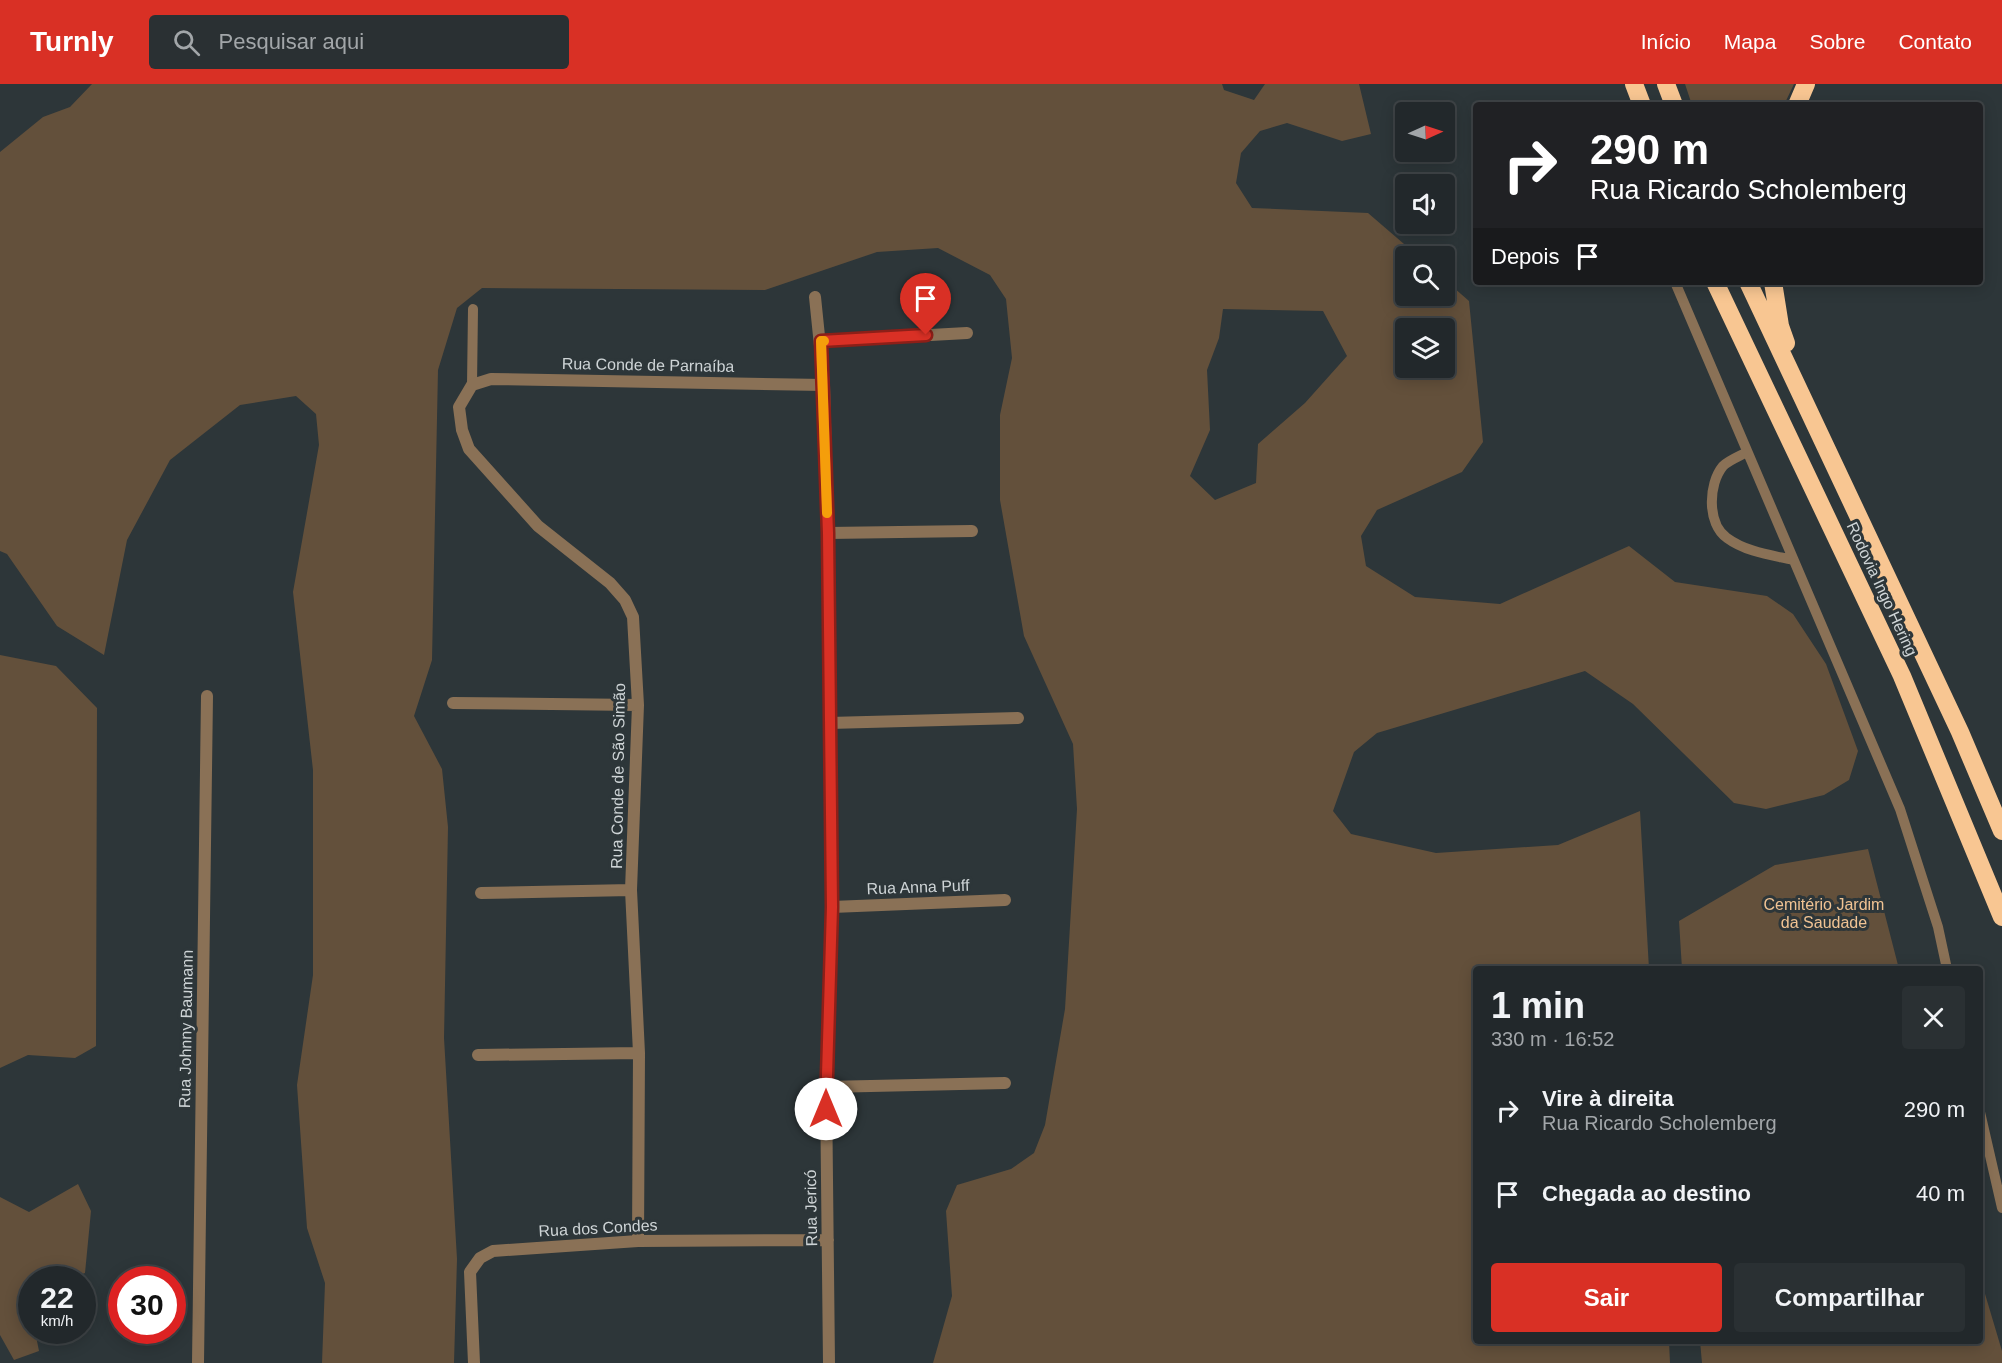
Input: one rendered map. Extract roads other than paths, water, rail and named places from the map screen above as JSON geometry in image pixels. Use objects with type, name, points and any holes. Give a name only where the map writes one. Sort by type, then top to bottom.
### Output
[{"type":"highway","points":[[1666,84],[1673,102]]},
{"type":"highway","points":[[1798,102],[1806,84]]},
{"type":"highway","name":"Rodovia Ingo Hering","points":[[1716,285],[1902,676],[2002,917]]},
{"type":"highway","name":"Rodovia Ingo Hering","points":[[1749,285],[1817,433],[1960,732],[2002,831]]},
{"type":"highway","points":[[1773,285],[1780,326],[1817,433]]},
{"type":"street","name":"Rua Jericó","points":[[815,297],[824,385],[828,533],[832,907],[826,1087],[829,1363]]},
{"type":"street","points":[[821,341],[967,333]]},
{"type":"street","name":"Rua Conde de Parnaíba","points":[[472,385],[491,379],[824,385]]},
{"type":"street","name":"Rua Conde de São Simão","points":[[472,385],[459,407],[462,430],[469,449],[538,526],[588,563],[626,600],[633,617],[638,705],[631,890],[639,1053],[638,1241]]},
{"type":"street","points":[[828,533],[972,531]]},
{"type":"street","name":"Rua Johnny Baumann","points":[[198,1363],[207,696]]},
{"type":"street","points":[[453,703],[638,705]]},
{"type":"street","points":[[829,723],[1018,718]]},
{"type":"street","points":[[481,893],[631,890]]},
{"type":"street","name":"Rua Anna Puff","points":[[832,907],[1005,900]]},
{"type":"street","points":[[478,1055],[639,1053]]},
{"type":"street","points":[[826,1087],[1005,1083]]},
{"type":"street","name":"Rua dos Condes","points":[[474,1363],[470,1272],[480,1258],[493,1251],[638,1241],[828,1240]]},
{"type":"lane","points":[[1676,285],[1900,809],[1938,927],[1946,966]]},
{"type":"lane","points":[[472,385],[473,309]]},
{"type":"lane","points":[[1747,452],[1724,465],[1713,482],[1713,515],[1725,537],[1747,549],[1793,560]]},
{"type":"lane","points":[[1983,1125],[2002,1208]]},
{"type":"park label","name":"Cemitério Jardim da Saudade","points":[[1824,913]]}]
